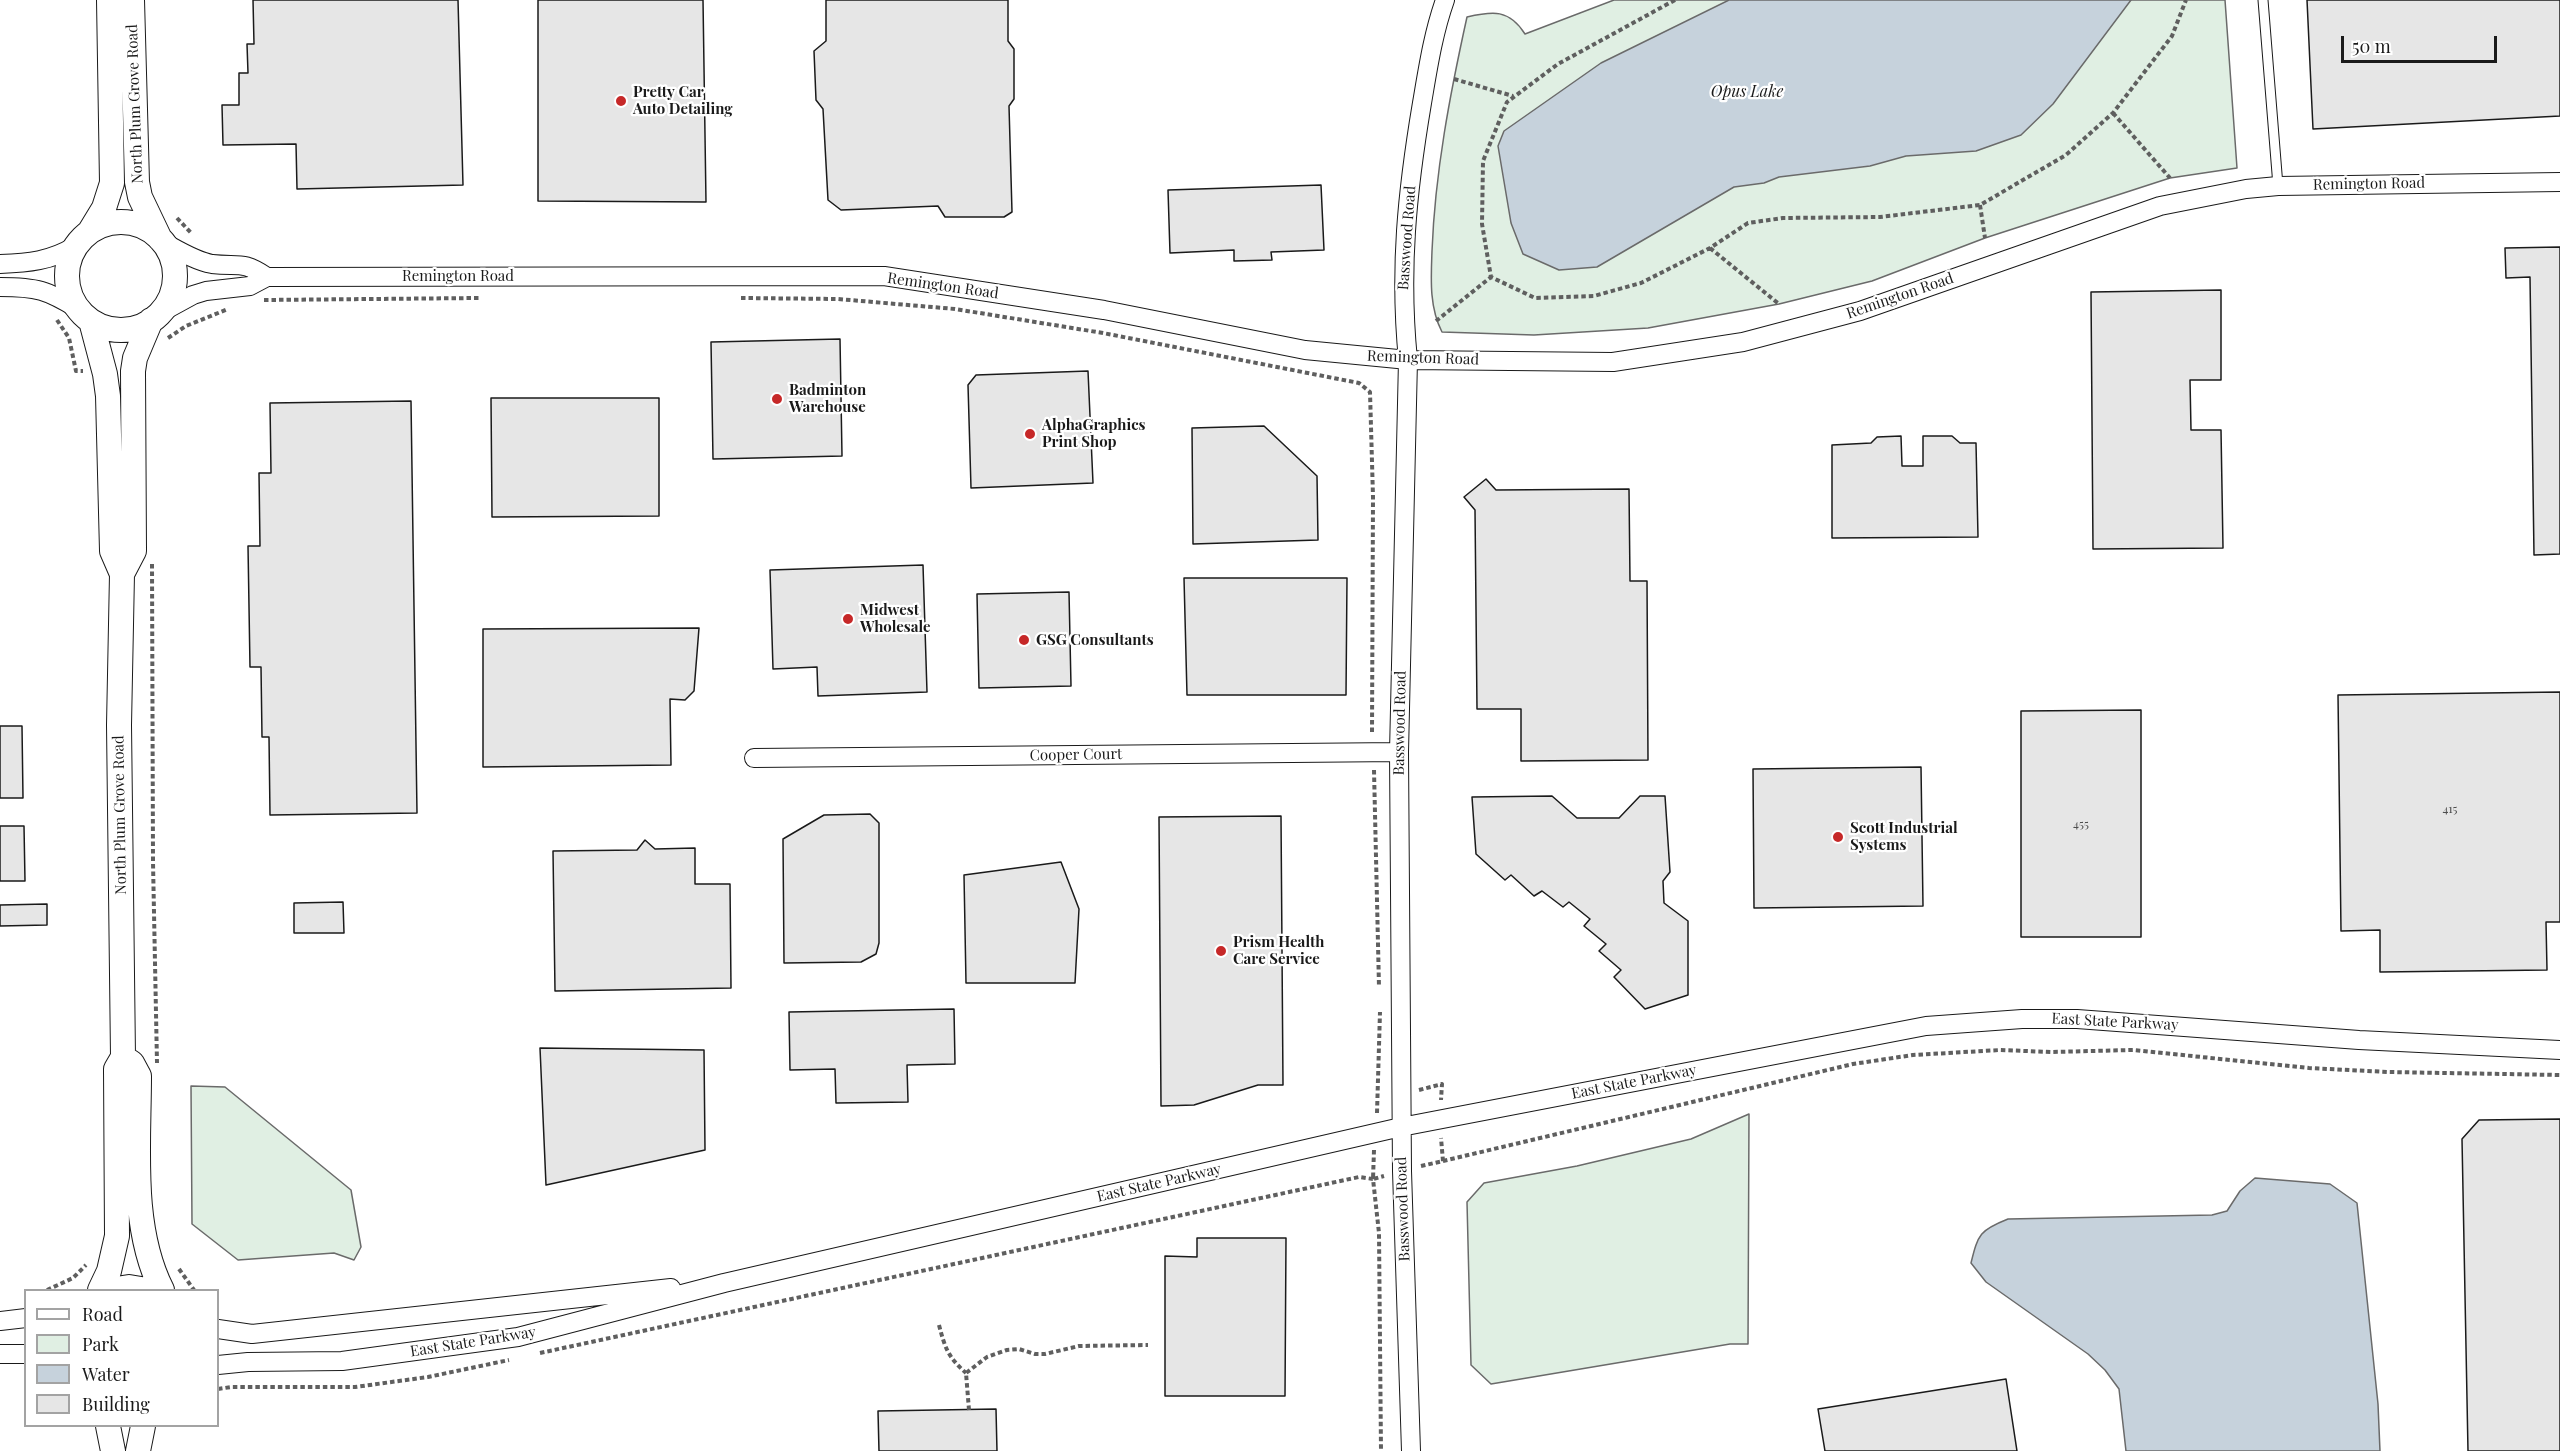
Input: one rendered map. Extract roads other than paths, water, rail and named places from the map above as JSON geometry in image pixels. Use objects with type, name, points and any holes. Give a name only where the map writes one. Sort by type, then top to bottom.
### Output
[{"type":"street","name":"North Plum Grove Road","points":[[83,238],[104,208],[112,183],[109,0]]},
{"type":"street","name":"North Plum Grove Road","points":[[132,0],[137,182],[140,197],[162,241]]},
{"type":"street","name":"Basswood Road","points":[[1411,1451],[1401,1127],[1399,752],[1408,360],[1403,306],[1405,223],[1436,26],[1445,0]]},
{"type":"street","name":"Remington Road","points":[[156,316],[193,295],[206,291],[250,286],[267,277],[884,276],[1104,310],[1305,350],[1408,360],[1613,362],[1743,342],[1860,311],[2160,206],[2246,189],[2278,186],[2560,182]]},
{"type":"street","points":[[0,264],[41,261],[62,254],[83,238],[110,223],[121,222],[142,226],[162,241],[172,259],[175,278],[171,297],[156,316],[142,326],[121,330],[100,326],[59,297],[32,287],[0,287]]},
{"type":"street","points":[[83,238],[70,256],[67,278],[68,289],[85,315]]},
{"type":"street","name":"Remington Road","points":[[162,241],[210,263],[250,265],[267,277]]},
{"type":"street","name":"North Plum Grove Road","points":[[85,315],[105,374],[108,396],[112,551],[122,574],[119,737],[123,1056],[116,1069],[117,1236],[109,1271],[100,1289]]},
{"type":"street","name":"North Plum Grove Road","points":[[122,574],[134,551],[132,374],[135,357],[156,316]]},
{"type":"street","name":"Cooper Court","points":[[754,758],[1399,752]]},
{"type":"street","name":"East State Parkway","points":[[219,1365],[248,1362],[342,1361],[518,1337],[724,1283],[1401,1127],[1886,1033],[1983,1021],[2077,1019],[2359,1040],[2560,1050]]},
{"type":"street","points":[[123,1056],[132,1063],[139,1076],[140,1214],[152,1268],[162,1289]]},
{"type":"street","name":"East State Parkway","points":[[219,1329],[252,1334],[593,1295],[724,1283]]},
{"type":"street","points":[[116,1289],[129,1287],[141,1289]]},
{"type":"street","points":[[0,1320],[24,1318]]},
{"type":"street","points":[[0,1354],[24,1354]]},
{"type":"street","points":[[108,1427],[114,1451]]},
{"type":"street","points":[[138,1451],[142,1427]]},
{"type":"lane","points":[[2263,0],[2278,186]]},
{"type":"water","name":"Opus Lake","points":[[1729,0],[2131,0],[2053,104],[2021,135],[1976,151],[1906,156],[1870,166],[1779,177],[1764,183],[1734,187],[1597,267],[1559,270],[1523,254],[1511,223],[1498,146],[1504,131],[1601,63]]},
{"type":"water","points":[[2255,1178],[2330,1184],[2357,1203],[2378,1404],[2380,1451],[2126,1451],[2119,1389],[2105,1370],[2088,1354],[1986,1282],[1971,1263],[1978,1239],[1991,1226],[2008,1219],[2212,1215],[2227,1211],[2240,1191]]},
{"type":"place","name":"Pretty Car Auto Detailing","points":[[621,101]]},
{"type":"place","name":"Badminton Warehouse","points":[[777,399]]},
{"type":"place","name":"AlphaGraphics Print Shop","points":[[1030,434]]},
{"type":"place","name":"Midwest Wholesale","points":[[848,619]]},
{"type":"place","name":"GSG Consultants","points":[[1024,640]]},
{"type":"place","name":"Scott Industrial Systems","points":[[1838,837]]},
{"type":"place","name":"Prism Health Care Service","points":[[1221,951]]}]
